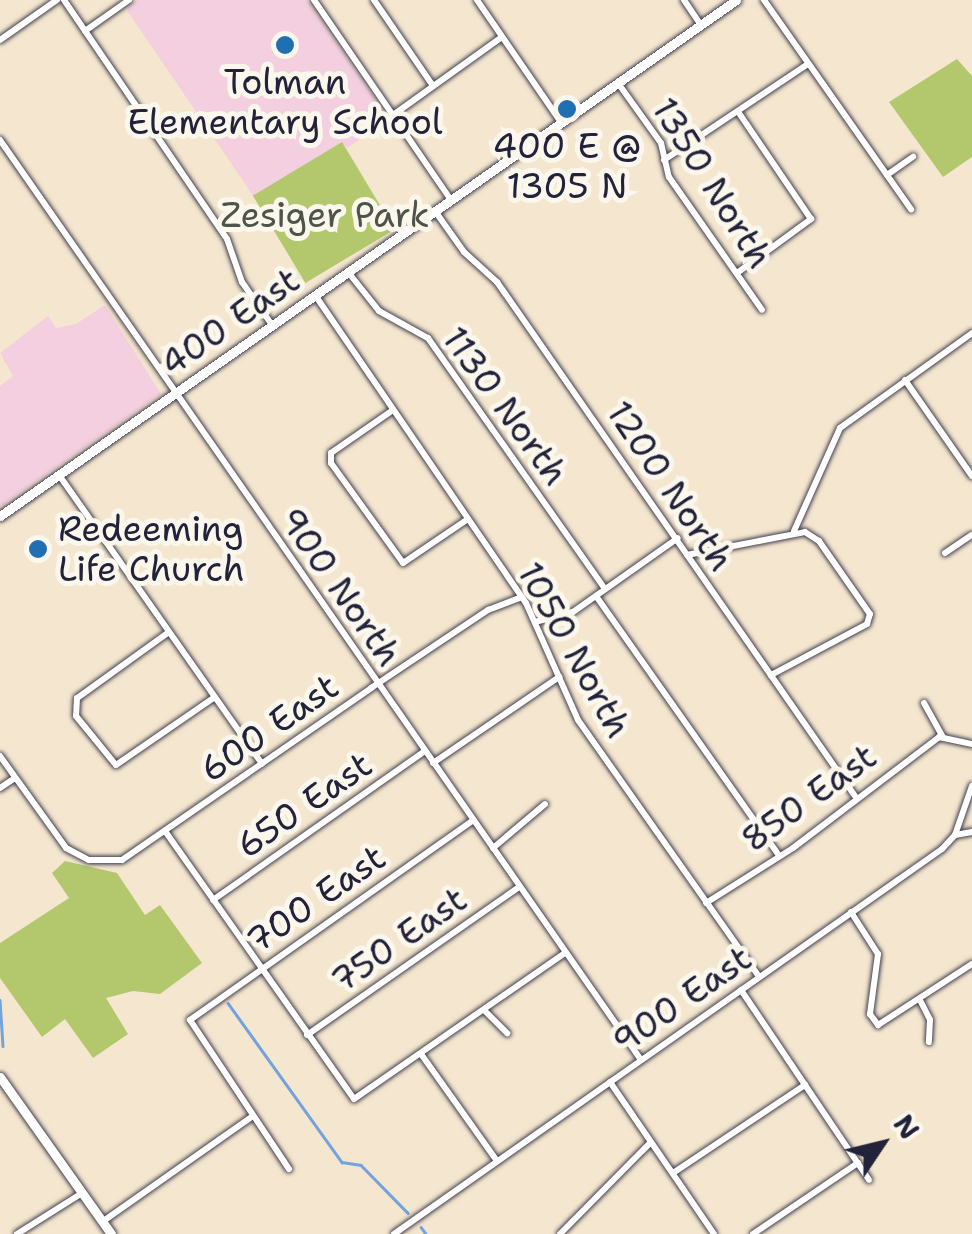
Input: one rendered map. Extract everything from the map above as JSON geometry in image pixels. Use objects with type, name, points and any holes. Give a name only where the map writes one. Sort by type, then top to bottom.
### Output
[{"type":"main road","name":"400 East","points":[[0,516],[736,0]]},
{"type":"main road","points":[[1,1081],[111,1234]]},
{"type":"street","points":[[0,40],[61,0],[228,239],[242,282],[272,326]]},
{"type":"street","points":[[85,30],[129,0]]},
{"type":"street","points":[[314,0],[451,200]]},
{"type":"street","points":[[374,0],[434,86]]},
{"type":"street","points":[[477,0],[561,123]]},
{"type":"street","points":[[684,0],[701,25]]},
{"type":"street","points":[[764,0],[910,209]]},
{"type":"street","points":[[392,115],[502,37]]},
{"type":"street","points":[[664,160],[809,64]]},
{"type":"street","name":"1350 North","points":[[618,83],[661,143],[664,160],[762,310]]},
{"type":"street","points":[[737,273],[811,218],[740,113]]},
{"type":"street","name":"900 North","points":[[0,140],[640,1060]]},
{"type":"street","points":[[886,175],[913,156]]},
{"type":"street","name":"1200 North","points":[[435,211],[464,252],[497,282],[855,796]]},
{"type":"street","name":"1130 North","points":[[348,272],[379,311],[428,338],[605,589]]},
{"type":"street","name":"1050 North","points":[[315,296],[522,597],[578,720],[758,978]]},
{"type":"street","points":[[794,531],[840,428],[972,333]]},
{"type":"street","points":[[905,380],[972,476]]},
{"type":"street","points":[[393,410],[329,456],[403,562],[468,520]]},
{"type":"street","points":[[60,474],[262,764]]},
{"type":"street","points":[[687,555],[794,531],[819,541],[872,619],[770,675]]},
{"type":"street","points":[[945,553],[972,535]]},
{"type":"street","points":[[536,622],[568,614],[678,538]]},
{"type":"street","points":[[596,596],[778,854]]},
{"type":"street","name":"600 East","points":[[15,778],[66,848],[94,861],[126,858],[488,610],[522,597]]},
{"type":"street","points":[[170,632],[72,704],[113,765],[215,697]]},
{"type":"street","points":[[432,763],[559,678]]},
{"type":"street","points":[[924,703],[942,736],[972,744]]},
{"type":"street","name":"850 East","points":[[706,902],[942,736]]},
{"type":"street","name":"650 East","points":[[213,900],[425,752]]},
{"type":"street","points":[[0,756],[15,778],[0,788]]},
{"type":"street","points":[[955,836],[972,786]]},
{"type":"street","points":[[492,848],[545,804]]},
{"type":"street","name":"700 East","points":[[253,1116],[190,1020],[473,820]]},
{"type":"street","points":[[165,831],[354,1099],[566,953]]},
{"type":"street","points":[[955,836],[972,832]]},
{"type":"street","name":"900 East","points":[[394,1234],[955,836]]},
{"type":"street","name":"750 East","points":[[307,1034],[519,887]]},
{"type":"street","points":[[851,912],[878,954],[870,1012],[876,1024],[972,964]]},
{"type":"street","points":[[741,990],[869,1180]]},
{"type":"street","points":[[920,1000],[930,1020],[928,1042]]},
{"type":"street","points":[[484,1010],[507,1033]]},
{"type":"street","points":[[422,1054],[497,1162]]},
{"type":"street","points":[[610,1082],[710,1232]]},
{"type":"street","points":[[673,1174],[805,1084]]},
{"type":"street","points":[[102,1222],[253,1116],[289,1169]]},
{"type":"street","points":[[560,1234],[651,1142]]},
{"type":"street","points":[[753,1234],[858,1163]]},
{"type":"street","points":[[17,1234],[82,1193]]},
{"type":"shaded area","points":[[136,0],[307,0],[389,119],[347,148],[341,142],[256,200],[126,9]]},
{"type":"shaded area","points":[[105,305],[161,394],[0,507],[0,386],[13,376],[0,353],[48,316],[56,328],[76,324]]},
{"type":"green space","points":[[957,59],[972,76],[972,157],[943,177],[889,102]]},
{"type":"green space","name":"Zesiger Park","points":[[342,142],[395,229],[305,283],[253,196]]},
{"type":"green space","points":[[65,861],[117,873],[145,915],[160,905],[202,963],[160,994],[133,991],[106,998],[128,1034],[93,1058],[65,1019],[42,1037],[0,978],[0,943],[69,898],[52,873]]},
{"type":"waterway","points":[[0,1000],[3,1046]]},
{"type":"waterway","points":[[228,1003],[342,1162],[361,1165],[408,1213]]},
{"type":"waterway","points":[[421,1227],[426,1234]]},
{"type":"place","name":"Tolman Elementary School","points":[[285,45]]},
{"type":"place","name":"400 E @ 1305 N","points":[[567,109]]},
{"type":"place","name":"Redeeming Life Church","points":[[38,549]]}]
